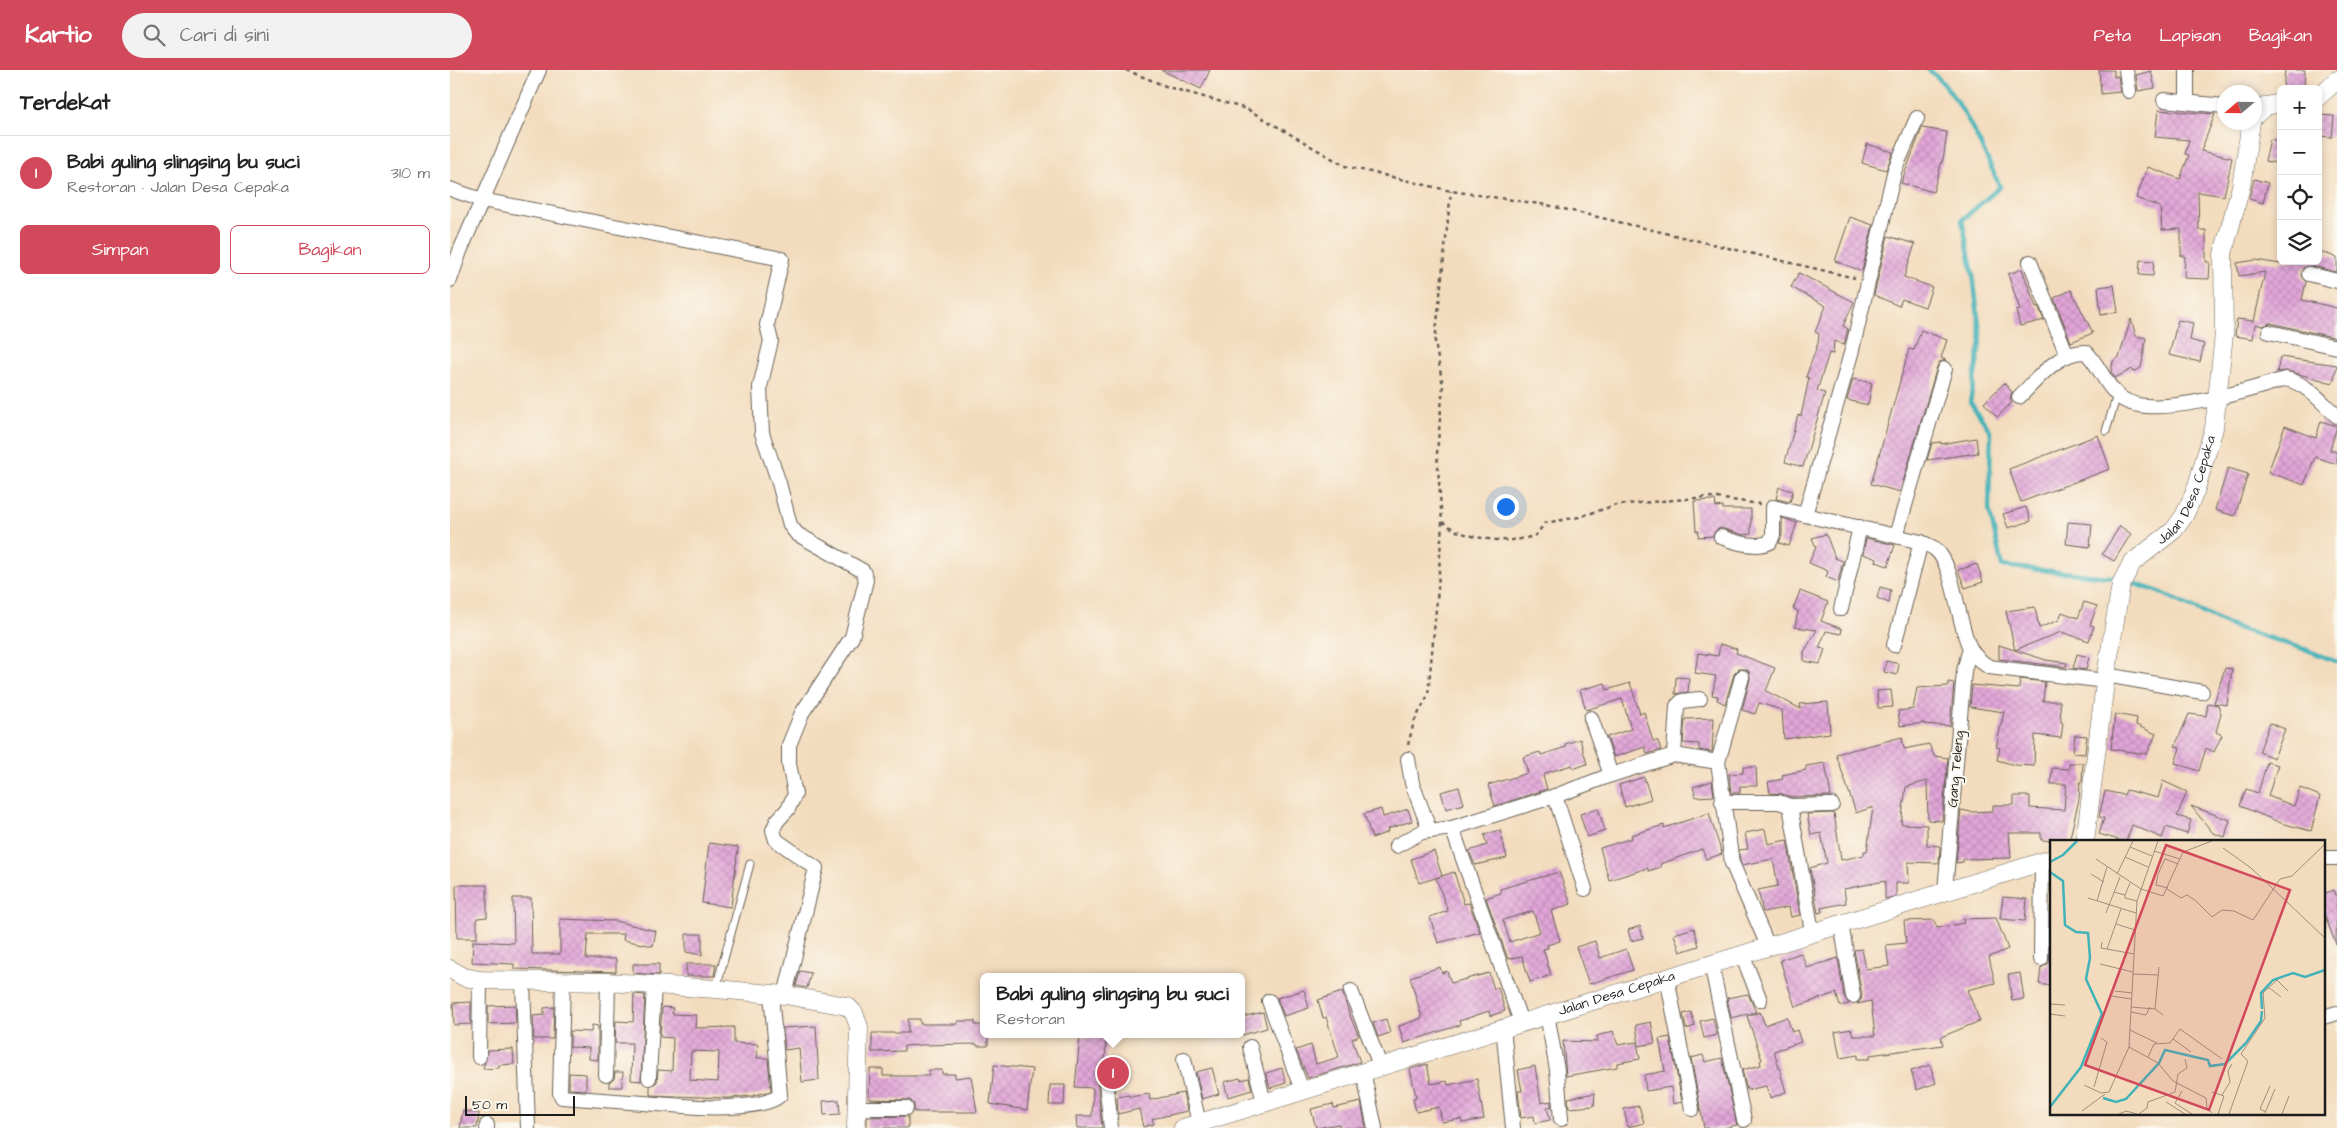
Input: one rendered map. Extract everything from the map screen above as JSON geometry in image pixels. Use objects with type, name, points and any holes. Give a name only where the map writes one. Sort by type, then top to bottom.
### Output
[{"type":"street","points":[[450,280],[482,200],[539,70]]},
{"type":"street","points":[[2126,70],[2129,91]]},
{"type":"street","points":[[2186,70],[2187,102]]},
{"type":"street","points":[[2322,93],[2337,80]]},
{"type":"street","points":[[2164,100],[2217,105]]},
{"type":"street","name":"Jalan Desa Cepaka","points":[[2262,111],[2277,105]]},
{"type":"street","points":[[1805,515],[1852,350],[1895,169],[1917,118]]},
{"type":"street","name":"Jalan Desa Cepaka","points":[[2084,840],[2106,678],[2122,584],[2132,563],[2174,530],[2187,510],[2195,492],[2214,428],[2224,334],[2224,244],[2241,186],[2253,130]]},
{"type":"street","points":[[450,189],[482,200],[782,259],[767,326],[771,341],[760,387],[762,433],[779,482],[790,525],[797,534],[863,571],[866,580],[852,637],[802,713],[789,745],[789,764],[795,794],[788,809],[777,821],[773,830],[776,840],[816,868],[778,994],[780,1095],[760,1103],[714,1108],[561,1096],[563,983]]},
{"type":"street","points":[[2030,262],[2067,355]]},
{"type":"street","points":[[2310,274],[2337,281]]},
{"type":"street","points":[[2269,332],[2337,347]]},
{"type":"street","points":[[2019,397],[2067,355],[2086,352],[2117,395],[2128,403],[2148,407],[2177,405],[2285,379],[2296,381],[2315,395],[2337,416]]},
{"type":"street","points":[[1896,536],[1945,369]]},
{"type":"street","points":[[1721,537],[1747,544],[1770,542],[1773,535],[1772,506],[1921,542],[1936,549],[1944,561],[1970,648],[1978,659],[1989,667],[2106,678],[2202,692]]},
{"type":"street","points":[[1840,609],[1860,527]]},
{"type":"street","points":[[1894,645],[1921,542]]},
{"type":"street","name":"Gang Teleng","points":[[1945,891],[1964,671],[1970,648]]},
{"type":"street","points":[[1742,677],[1718,762],[1722,802],[1732,863],[1768,946]]},
{"type":"street","points":[[1674,755],[1677,706],[1682,701],[1700,698]]},
{"type":"street","points":[[1591,718],[1612,775]]},
{"type":"street","points":[[1396,846],[1430,830],[1452,828],[1555,796],[1674,755],[1718,762]]},
{"type":"street","points":[[1408,759],[1412,783],[1430,830]]},
{"type":"street","points":[[1555,796],[1585,889]]},
{"type":"street","points":[[1722,802],[1779,802],[1790,806],[1832,805]]},
{"type":"street","points":[[1790,806],[1812,932]]},
{"type":"street","points":[[1452,828],[1521,1022]]},
{"type":"street","points":[[2324,858],[2337,858]]},
{"type":"street","points":[[2041,959],[2046,860]]},
{"type":"street","name":"Jalan Desa Cepaka","points":[[1191,1125],[2046,860]]},
{"type":"street","points":[[1840,923],[1853,996]]},
{"type":"street","points":[[1742,954],[1760,1000]]},
{"type":"street","points":[[1711,963],[1744,1120]]},
{"type":"street","points":[[450,969],[464,978],[480,980],[654,984],[778,994],[847,1006],[854,1013],[858,1027],[856,1128]]},
{"type":"street","points":[[1667,977],[1692,1109]]},
{"type":"street","points":[[479,1057],[480,980]]},
{"type":"street","points":[[523,982],[528,1128]]},
{"type":"street","points":[[606,1075],[608,982]]},
{"type":"street","points":[[649,1078],[654,984]]},
{"type":"street","points":[[1351,991],[1380,1066]]},
{"type":"street","points":[[1269,1001],[1302,1090]]},
{"type":"street","points":[[2324,1017],[2337,1013]]},
{"type":"street","points":[[1546,1014],[1557,1070],[1561,1119]]},
{"type":"street","points":[[1503,1028],[1513,1128]]},
{"type":"street","points":[[1250,1046],[1264,1102]]},
{"type":"street","points":[[1184,1060],[1191,1125]]},
{"type":"street","points":[[1105,1071],[1111,1128]]},
{"type":"street","points":[[1363,1071],[1375,1128]]},
{"type":"street","points":[[857,1108],[906,1108]]},
{"type":"lane","points":[[2106,431],[2117,395]]},
{"type":"lane","points":[[716,989],[750,864]]},
{"type":"path","points":[[1126,70],[1168,87],[1246,109],[1345,166],[1451,191],[1547,205],[1868,282]]},
{"type":"path","points":[[1408,759],[1408,743],[1414,722],[1424,705],[1429,686],[1442,522],[1437,453],[1443,386],[1435,342],[1451,191]]},
{"type":"path","points":[[1442,522],[1460,532],[1499,539],[1536,535],[1541,526],[1550,522],[1616,505],[1709,497],[1772,506]]},
{"type":"building","points":[[1161,70],[1210,70],[1201,89]]},
{"type":"building","points":[[2099,70],[2114,70],[2114,77],[2118,76],[2120,92],[2101,94]]},
{"type":"building","points":[[2285,70],[2305,70],[2304,85],[2283,85]]},
{"type":"building","points":[[2151,71],[2155,88],[2138,91],[2136,75]]},
{"type":"building","points":[[2158,110],[2215,114],[2201,151],[2232,158],[2224,196],[2198,192],[2199,230],[2206,230],[2206,262],[2210,262],[2209,279],[2184,278],[2185,256],[2181,256],[2181,229],[2162,230],[2160,207],[2136,198],[2148,167],[2180,179],[2189,155],[2185,154],[2189,140],[2155,137]]},
{"type":"building","points":[[2322,115],[2334,116],[2332,137],[2322,136]]},
{"type":"building","points":[[1922,128],[1947,132],[1944,155],[1933,192],[1901,183]]},
{"type":"building","points":[[2270,139],[2277,141],[2277,163],[2265,161]]},
{"type":"building","points":[[1867,144],[1893,152],[1886,170],[1862,163]]},
{"type":"building","points":[[2254,179],[2268,183],[2263,203],[2249,199]]},
{"type":"building","points":[[1850,217],[1873,225],[1862,271],[1835,261]]},
{"type":"building","points":[[1888,236],[1915,244],[1904,277],[1932,287],[1925,307],[1902,299],[1899,306],[1874,295]]},
{"type":"building","points":[[2322,252],[2337,258],[2337,272],[2311,266],[2303,268],[2301,276],[2306,282],[2302,300],[2337,308],[2337,338],[2270,323],[2263,326],[2255,324],[2253,339],[2235,336],[2237,319],[2254,321],[2265,272],[2239,276],[2237,263],[2256,260],[2277,265],[2322,265]]},
{"type":"building","points":[[2140,260],[2154,261],[2153,276],[2139,275]]},
{"type":"building","points":[[2022,269],[2036,307],[2038,306],[2044,320],[2020,326],[2016,311],[2020,310],[2008,274]]},
{"type":"building","points":[[1799,273],[1854,302],[1843,326],[1848,329],[1844,345],[1834,341],[1833,354],[1829,353],[1817,391],[1825,393],[1803,467],[1785,462],[1798,415],[1801,416],[1809,378],[1806,377],[1818,343],[1819,334],[1815,332],[1826,306],[1791,287]]},
{"type":"building","points":[[2114,285],[2118,312],[2101,315],[2098,287]]},
{"type":"building","points":[[2071,290],[2093,333],[2071,342],[2054,298]]},
{"type":"building","points":[[2131,319],[2136,336],[2146,338],[2141,368],[2134,372],[2132,369],[2115,378],[2111,372],[2113,361],[2119,357]]},
{"type":"building","points":[[2178,320],[2193,323],[2190,340],[2204,344],[2200,362],[2169,355]]},
{"type":"building","points":[[1921,330],[1947,340],[1941,358],[1946,360],[1939,362],[1937,367],[1900,492],[1871,484],[1909,349],[1914,350]]},
{"type":"building","points":[[2280,357],[2337,365],[2333,383],[2287,371],[2277,372]]},
{"type":"building","points":[[1853,379],[1872,383],[1868,405],[1847,400]]},
{"type":"building","points":[[2004,383],[2012,392],[2010,399],[2012,402],[1997,417],[1984,403]]},
{"type":"building","points":[[2321,421],[2337,426],[2330,450],[2337,452],[2337,464],[2315,457],[2304,485],[2268,472],[2285,426],[2316,438]]},
{"type":"building","points":[[2098,435],[2110,469],[2021,502],[2009,469]]},
{"type":"building","points":[[1976,438],[1978,453],[1927,460],[1932,443],[1941,442],[1941,444]]},
{"type":"building","points":[[2228,468],[2248,474],[2235,516],[2215,510]]},
{"type":"building","points":[[1779,487],[1793,491],[1790,502],[1776,499]]},
{"type":"building","points":[[1715,500],[1716,507],[1723,506],[1723,509],[1751,509],[1751,534],[1744,535],[1720,528],[1715,531],[1713,536],[1698,537],[1699,531],[1696,531],[1694,501]]},
{"type":"building","points":[[2026,507],[2031,521],[2008,528],[2003,514]]},
{"type":"building","points":[[1782,518],[1797,523],[1789,546],[1779,543],[1782,535]]},
{"type":"building","points":[[2068,522],[2092,524],[2090,547],[2066,544]]},
{"type":"building","points":[[2120,526],[2131,534],[2114,561],[2102,554]]},
{"type":"building","points":[[1826,534],[1835,558],[1843,561],[1838,582],[1826,577],[1828,571],[1809,563],[1816,547],[1812,538]]},
{"type":"building","points":[[1866,538],[1895,545],[1888,566],[1876,562],[1877,559],[1863,554]]},
{"type":"building","points":[[1977,564],[1983,582],[1965,588],[1958,570]]},
{"type":"building","points":[[1880,587],[1891,590],[1889,603],[1877,598]]},
{"type":"building","points":[[1800,591],[1828,602],[1821,621],[1842,629],[1841,634],[1826,631],[1819,648],[1825,649],[1820,664],[1804,661],[1804,652],[1817,630],[1795,627],[1798,611],[1793,609]]},
{"type":"building","points":[[2084,602],[2097,606],[2090,625],[2094,626],[2089,641],[2061,632],[2015,650],[2006,611],[2035,607],[2039,628],[2059,620],[2062,612],[2078,618]]},
{"type":"building","points":[[1720,644],[1737,649],[1736,653],[1775,668],[1766,691],[1801,709],[1800,704],[1828,702],[1830,733],[1784,739],[1782,710],[1759,703],[1755,714],[1742,710],[1750,679],[1749,671],[1745,669],[1739,669],[1734,674],[1725,704],[1717,700],[1718,696],[1712,695],[1716,676],[1695,673],[1698,653],[1718,656]]},
{"type":"building","points":[[1999,645],[2046,660],[2067,663],[2066,667],[1999,659]]},
{"type":"building","points":[[2077,654],[2089,657],[2086,670],[2073,668]]},
{"type":"building","points":[[1886,661],[1899,664],[1897,675],[1884,672]]},
{"type":"building","points":[[2225,668],[2232,669],[2227,705],[2214,703]]},
{"type":"building","points":[[1676,677],[1689,678],[1688,692],[1675,694]]},
{"type":"building","points":[[2020,679],[2045,682],[2043,701],[2060,701],[2061,722],[2063,723],[2061,738],[2035,735],[2034,766],[2015,765],[1997,760],[2000,748],[1996,747],[2004,712],[1970,707],[1972,685],[2019,689]]},
{"type":"building","points":[[1948,682],[1954,683],[1950,726],[1924,723],[1900,726],[1898,711],[1913,709],[1917,688],[1948,686]]},
{"type":"building","points":[[1605,683],[1607,690],[1630,683],[1640,714],[1644,712],[1653,741],[1658,741],[1661,750],[1647,754],[1645,747],[1614,757],[1607,737],[1631,729],[1622,699],[1586,710],[1580,690]]},
{"type":"building","points":[[1891,690],[1893,707],[1878,708],[1877,691]]},
{"type":"building","points":[[2208,703],[2218,705],[2221,714],[2216,732],[2222,735],[2214,752],[2206,748],[2199,771],[2175,763],[2180,748],[2175,746],[2189,714],[2206,716]]},
{"type":"building","points":[[2115,714],[2137,718],[2136,725],[2156,734],[2147,754],[2111,749]]},
{"type":"building","points":[[1714,718],[1712,752],[1699,750],[1699,744],[1683,743],[1685,719]]},
{"type":"building","points":[[2270,723],[2285,729],[2274,758],[2259,752]]},
{"type":"building","points":[[2075,735],[2087,736],[2085,754],[2073,753]]},
{"type":"building","points":[[1902,737],[1904,749],[1929,744],[1934,756],[1948,758],[1942,821],[1928,820],[1927,781],[1906,787],[1901,824],[1927,825],[1927,845],[1940,846],[1939,863],[1908,862],[1909,883],[1896,883],[1896,896],[1885,899],[1885,881],[1844,889],[1846,903],[1821,908],[1822,912],[1818,913],[1810,868],[1827,863],[1821,833],[1811,835],[1807,814],[1834,813],[1841,860],[1864,855],[1864,851],[1867,851],[1873,807],[1856,813],[1836,754]]},
{"type":"building","points":[[1580,739],[1587,764],[1573,769],[1572,765],[1546,773],[1543,776],[1547,789],[1495,806],[1488,785],[1528,773],[1523,757],[1540,752],[1541,755],[1566,747],[1565,744]]},
{"type":"building","points":[[2267,762],[2278,765],[2268,796],[2294,806],[2300,788],[2320,796],[2311,831],[2281,823],[2240,806],[2246,789],[2258,793]]},
{"type":"building","points":[[1825,763],[1831,796],[1791,797],[1770,793],[1768,782],[1783,779],[1782,775],[1806,770],[1806,766]]},
{"type":"building","points":[[2069,763],[2083,763],[2082,782],[2080,782],[2079,799],[2069,840],[2041,840],[2041,833],[2009,833],[2011,858],[1963,859],[1963,862],[1956,863],[1961,810],[1971,812],[1993,811],[1993,805],[2014,805],[2014,796],[2030,796],[2030,808],[2064,810],[2066,784],[2051,784],[2052,768],[2069,769]]},
{"type":"building","points":[[1743,767],[1756,767],[1757,786],[1740,786],[1740,793],[1731,793],[1729,774],[1743,773]]},
{"type":"building","points":[[1644,777],[1651,799],[1625,807],[1619,785]]},
{"type":"building","points":[[1712,781],[1714,796],[1696,797],[1693,787]]},
{"type":"building","points":[[2163,781],[2187,792],[2177,816],[2191,820],[2187,834],[2166,827],[2162,838],[2132,825],[2127,840],[2119,840],[2099,834],[2104,818],[2099,817],[2105,791],[2124,795],[2126,790],[2158,798]]},
{"type":"building","points":[[1459,787],[1464,804],[1446,809],[1441,792]]},
{"type":"building","points":[[2191,806],[2230,820],[2225,837],[2213,833]]},
{"type":"building","points":[[1598,808],[1605,831],[1587,837],[1580,814]]},
{"type":"building","points":[[1381,809],[1383,817],[1408,809],[1412,821],[1387,829],[1388,832],[1372,838],[1364,814]]},
{"type":"building","points":[[1709,813],[1722,854],[1706,859],[1702,849],[1660,864],[1661,867],[1648,871],[1648,868],[1609,880],[1600,848],[1632,838],[1631,835],[1664,825],[1664,828]]},
{"type":"building","points":[[1765,829],[1768,844],[1787,840],[1800,915],[1791,917],[1789,907],[1763,912],[1758,890],[1778,886],[1773,859],[1742,865],[1740,861],[1739,850],[1748,849],[1745,833]]},
{"type":"building","points":[[1500,830],[1507,858],[1475,865],[1469,851],[1487,845],[1484,835]]},
{"type":"building","points":[[709,843],[738,847],[731,907],[702,903]]},
{"type":"building","points":[[1434,851],[1442,876],[1419,883],[1411,859]]},
{"type":"building","points":[[1454,872],[1464,904],[1469,903],[1480,932],[1438,943],[1430,917],[1448,911],[1436,878]]},
{"type":"building","points":[[1559,872],[1571,904],[1551,911],[1560,941],[1547,945],[1548,948],[1543,949],[1551,975],[1530,982],[1522,956],[1508,959],[1486,898],[1501,893],[1500,889]],"holes":[[[1533,911],[1540,932],[1510,942],[1503,920]]]},
{"type":"building","points":[[456,885],[487,885],[487,917],[477,918],[477,938],[457,938]]},
{"type":"building","points":[[2334,890],[2337,897],[2336,944],[2324,914],[2324,894]]},
{"type":"building","points":[[2003,897],[2027,899],[2025,921],[2000,919]]},
{"type":"building","points":[[513,898],[531,898],[532,954],[560,954],[560,919],[615,921],[656,931],[653,946],[623,940],[624,934],[588,934],[586,959],[616,959],[616,972],[514,969],[514,964],[472,962],[473,941],[514,943]]},
{"type":"building","points":[[1996,918],[2008,949],[1989,957],[1995,983],[1967,990],[1980,1021],[1941,1037],[1943,1045],[1870,1055],[1870,1059],[1858,1059],[1858,1055],[1840,1058],[1835,1032],[1851,1029],[1853,1036],[1875,1036],[1871,1001],[1857,1004],[1861,1000],[1862,995],[1854,950],[1862,949],[1866,969],[1889,966],[1886,945],[1906,943],[1904,921],[1934,920],[1937,928],[1964,923],[1963,919]]},
{"type":"building","points":[[1640,926],[1643,938],[1631,941],[1628,930]]},
{"type":"building","points":[[1694,928],[1699,946],[1680,952],[1674,934]]},
{"type":"building","points":[[686,934],[702,934],[702,955],[686,952]]},
{"type":"building","points":[[1595,941],[1600,958],[1626,949],[1633,970],[1589,984],[1576,947]]},
{"type":"building","points":[[2050,950],[2050,986],[2039,984],[2041,968],[2049,963]]},
{"type":"building","points":[[1801,953],[1807,968],[1838,958],[1844,997],[1849,1004],[1840,1006],[1836,993],[1795,1007],[1780,960]]},
{"type":"building","points":[[633,964],[659,964],[659,975],[633,973]]},
{"type":"building","points":[[686,964],[716,964],[714,976],[686,976]]},
{"type":"building","points":[[1440,967],[1442,973],[1447,971],[1451,983],[1489,973],[1494,989],[1498,987],[1505,1011],[1490,1016],[1489,1011],[1459,1021],[1460,1025],[1404,1043],[1399,1026],[1422,1018],[1410,977]]},
{"type":"building","points":[[800,971],[811,973],[807,988],[796,986]]},
{"type":"building","points":[[2020,973],[2024,999],[2012,1001],[2008,975]]},
{"type":"building","points":[[1304,990],[1309,1008],[1284,1016],[1277,998]]},
{"type":"building","points":[[1342,992],[1359,1036],[1352,1039],[1360,1062],[1308,1078],[1296,1050],[1311,1045],[1316,1064],[1339,1057],[1326,1017],[1323,1018],[1318,1000]]},
{"type":"building","points":[[634,994],[645,995],[641,1081],[631,1080],[632,1043],[615,1043],[616,1021],[633,1022]]},
{"type":"building","points":[[1748,994],[1756,1012],[1731,1018],[1727,998]]},
{"type":"building","points":[[471,1002],[471,1024],[454,1025],[453,1003]]},
{"type":"building","points":[[515,1005],[516,1023],[488,1024],[488,1006]]},
{"type":"building","points":[[554,1007],[553,1039],[534,1039],[533,1016],[544,1015],[544,1008]]},
{"type":"building","points":[[662,1007],[673,1008],[672,1014],[696,1015],[695,1028],[734,1027],[734,1043],[758,1044],[757,1058],[768,1058],[771,1091],[752,1096],[728,1098],[650,1095],[650,1086],[657,1082],[658,1070],[672,1071],[673,1038],[660,1037]],"holes":[[[691,1051],[719,1052],[718,1082],[690,1080]]]},
{"type":"building","points":[[1263,1012],[1267,1028],[1245,1034],[1245,1016]]},
{"type":"building","points":[[1691,1012],[1695,1026],[1686,1029],[1683,1014]]},
{"type":"building","points":[[1760,1012],[1765,1025],[1787,1017],[1792,1032],[1797,1030],[1801,1042],[1774,1051],[1786,1092],[1770,1098],[1766,1086],[1747,1090],[1742,1070],[1761,1065],[1760,1061],[1762,1060],[1747,1016]]},
{"type":"building","points":[[1713,1018],[1717,1035],[1704,1038],[1700,1021]]},
{"type":"building","points":[[908,1019],[920,1019],[920,1024],[958,1024],[958,1021],[975,1021],[975,1025],[980,1025],[980,1038],[988,1038],[988,1046],[977,1046],[977,1044],[920,1045],[904,1046],[904,1051],[872,1052],[872,1033],[908,1033]]},
{"type":"building","points":[[1386,1019],[1390,1033],[1378,1037],[1373,1023]]},
{"type":"building","points":[[1651,1022],[1655,1043],[1639,1046],[1636,1025]]},
{"type":"building","points":[[592,1025],[598,1026],[598,1060],[589,1059],[589,1048],[570,1047],[570,1031],[591,1032]]},
{"type":"building","points":[[816,1026],[819,1080],[802,1082],[799,1048],[785,1050],[783,1028]]},
{"type":"building","points":[[1613,1031],[1618,1045],[1637,1042],[1640,1059],[1617,1063],[1617,1067],[1566,1076],[1563,1041],[1598,1042],[1597,1036]]},
{"type":"building","points":[[1670,1037],[1682,1102],[1673,1104],[1671,1087],[1646,1091],[1644,1075],[1665,1071],[1659,1039]]},
{"type":"building","points":[[1080,1038],[1106,1039],[1105,1062],[1100,1064],[1096,1071],[1102,1128],[1077,1128],[1076,1116],[1092,1116],[1093,1088],[1075,1087]]},
{"type":"building","points":[[513,1049],[514,1064],[499,1065],[499,1068],[483,1069],[488,1050]]},
{"type":"building","points":[[1703,1055],[1705,1062],[1722,1058],[1737,1125],[1723,1128],[1704,1128],[1691,1058]]},
{"type":"building","points":[[1427,1064],[1431,1084],[1447,1081],[1448,1085],[1477,1079],[1484,1119],[1462,1123],[1461,1119],[1442,1122],[1439,1107],[1416,1112],[1413,1098],[1416,1097],[1410,1069]]},
{"type":"building","points":[[994,1065],[1032,1069],[1027,1110],[990,1104]]},
{"type":"building","points":[[1930,1065],[1936,1083],[1917,1090],[1911,1071]]},
{"type":"building","points":[[1535,1066],[1541,1103],[1551,1101],[1551,1107],[1547,1107],[1550,1120],[1535,1123],[1534,1116],[1521,1118],[1518,1091],[1522,1091],[1518,1070]]},
{"type":"building","points":[[1212,1068],[1219,1094],[1202,1099],[1196,1072]]},
{"type":"building","points":[[1282,1068],[1286,1083],[1270,1088],[1266,1073]]},
{"type":"building","points":[[870,1069],[883,1069],[883,1076],[929,1076],[929,1070],[942,1070],[942,1074],[955,1074],[955,1078],[971,1076],[977,1112],[914,1112],[914,1104],[910,1100],[869,1099]]},
{"type":"building","points":[[615,1072],[623,1072],[622,1087],[609,1087],[609,1083],[614,1079]]},
{"type":"building","points":[[569,1073],[586,1074],[586,1090],[569,1089]]},
{"type":"building","points":[[1240,1078],[1241,1080],[1249,1078],[1252,1090],[1228,1097],[1224,1082]]},
{"type":"building","points":[[1050,1085],[1065,1085],[1064,1105],[1049,1105]]},
{"type":"building","points":[[1183,1093],[1187,1111],[1152,1119],[1154,1124],[1143,1127],[1139,1109],[1118,1114],[1117,1097],[1149,1094],[1150,1100]]},
{"type":"building","points":[[1595,1093],[1594,1106],[1569,1108],[1568,1098]]},
{"type":"building","points":[[839,1100],[840,1114],[824,1115],[823,1101]]},
{"type":"building","points":[[1361,1102],[1366,1128],[1340,1128],[1339,1124],[1316,1128],[1311,1109],[1333,1104],[1334,1108]]},
{"type":"building","points":[[1639,1106],[1644,1123],[1628,1127],[1624,1109]]},
{"type":"building","points":[[463,1111],[479,1113],[477,1128],[460,1128]]},
{"type":"building","points":[[908,1116],[908,1128],[867,1128],[867,1117]]},
{"type":"waterway","points":[[1929,70],[1951,93],[1961,108],[1979,141],[2000,187],[1962,220],[1973,274],[1981,341],[1970,402],[1991,432],[1989,509],[2002,566],[2120,578]]},
{"type":"waterway","points":[[2127,581],[2162,593],[2228,625],[2307,650],[2337,662]]},
{"type":"place","name":"Babi guling slingsing bu suci","points":[[1113,1073]]}]
